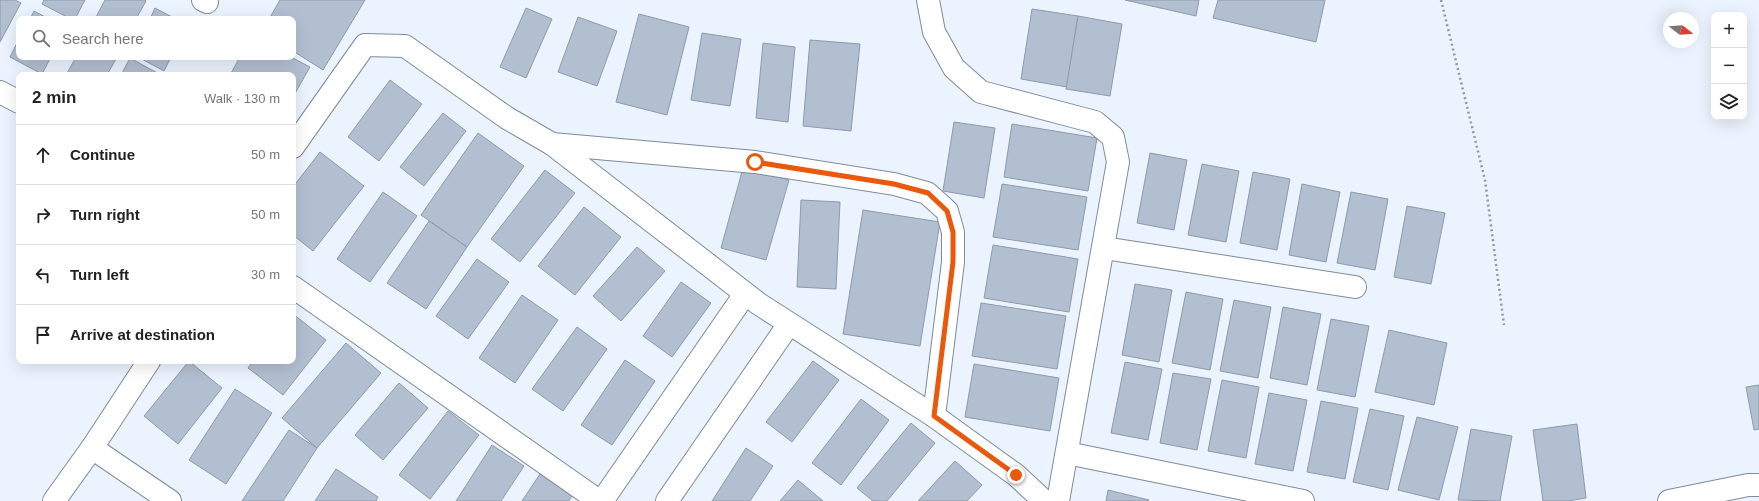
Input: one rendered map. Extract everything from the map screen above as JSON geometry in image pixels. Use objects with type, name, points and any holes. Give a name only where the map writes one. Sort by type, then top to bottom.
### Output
[{"type":"street","points":[[928,0],[934,32],[954,68],[981,92],[1095,122],[1113,137],[1118,162],[1104,248],[1058,501]]},
{"type":"street","points":[[296,143],[365,45],[405,46],[508,118],[552,144],[746,294],[789,324],[934,416],[1016,475],[1044,501]]},
{"type":"street","points":[[0,92],[16,100]]},
{"type":"street","points":[[552,144],[755,162],[894,184],[928,193],[947,211],[953,232],[953,262],[934,416]]},
{"type":"street","points":[[1104,248],[1355,287]]},
{"type":"street","points":[[296,289],[599,501]]},
{"type":"street","points":[[602,501],[746,294]]},
{"type":"street","points":[[667,501],[789,324]]},
{"type":"street","points":[[54,501],[92,448],[147,364]]},
{"type":"street","points":[[92,448],[170,501]]},
{"type":"street","points":[[1067,453],[1303,501]]},
{"type":"street","points":[[1669,501],[1748,485],[1759,485]]},
{"type":"path","points":[[1441,0],[1485,180],[1504,325]]},
{"type":"building","points":[[0,0],[15,0],[21,3],[0,42]]},
{"type":"building","points":[[44,0],[85,0],[77,16],[65,16],[42,4]]},
{"type":"building","points":[[105,0],[146,1],[138,16],[97,16]]},
{"type":"building","points":[[280,0],[365,0],[323,70],[296,53],[296,16],[271,16]]},
{"type":"building","points":[[1125,0],[1199,0],[1196,16]]},
{"type":"building","points":[[1218,0],[1325,0],[1316,42],[1213,18]]},
{"type":"building","points":[[155,8],[170,16],[151,16]]},
{"type":"building","points":[[526,8],[552,19],[526,78],[500,67]]},
{"type":"building","points":[[1032,9],[1078,16],[1067,87],[1021,79]]},
{"type":"building","points":[[34,11],[43,16],[32,16]]},
{"type":"building","points":[[639,14],[689,27],[667,115],[616,102]]},
{"type":"building","points":[[1078,16],[1122,24],[1110,96],[1066,89]]},
{"type":"building","points":[[578,17],[617,31],[597,86],[558,72]]},
{"type":"building","points":[[702,33],[741,39],[730,106],[691,100]]},
{"type":"building","points":[[810,40],[860,44],[851,131],[803,126]]},
{"type":"building","points":[[763,43],[795,47],[788,122],[756,118]]},
{"type":"building","points":[[16,45],[16,60],[49,60],[43,72],[38,72],[10,57]]},
{"type":"building","points":[[74,60],[115,60],[109,72],[68,72]]},
{"type":"building","points":[[129,60],[134,60],[156,72],[123,72]]},
{"type":"building","points":[[144,60],[170,60],[164,71]]},
{"type":"building","points":[[238,60],[296,60],[310,67],[296,92],[296,72],[232,72]]},
{"type":"building","points":[[390,80],[422,104],[379,161],[348,137]]},
{"type":"building","points":[[443,113],[466,131],[424,186],[400,167]]},
{"type":"building","points":[[954,122],[995,128],[984,198],[943,191]]},
{"type":"building","points":[[1012,124],[1097,138],[1088,191],[1004,177]]},
{"type":"building","points":[[478,133],[524,166],[467,247],[421,215]]},
{"type":"building","points":[[320,152],[364,186],[313,251],[296,237],[296,183]]},
{"type":"building","points":[[1150,153],[1187,160],[1174,230],[1137,223]]},
{"type":"building","points":[[1202,164],[1239,171],[1226,242],[1188,235]]},
{"type":"building","points":[[743,168],[789,180],[766,260],[721,248]]},
{"type":"building","points":[[545,170],[575,193],[520,262],[491,239]]},
{"type":"building","points":[[1253,172],[1290,179],[1277,250],[1240,243]]},
{"type":"building","points":[[1002,184],[1087,197],[1078,250],[993,237]]},
{"type":"building","points":[[1302,184],[1340,192],[1326,262],[1289,255]]},
{"type":"building","points":[[383,192],[417,216],[370,282],[337,259]]},
{"type":"building","points":[[1351,192],[1388,199],[1375,270],[1337,263]]},
{"type":"building","points":[[801,200],[840,202],[836,289],[797,287]]},
{"type":"building","points":[[1407,206],[1445,213],[1431,284],[1394,277]]},
{"type":"building","points":[[584,207],[621,237],[575,295],[538,266]]},
{"type":"building","points":[[863,210],[940,222],[920,346],[843,334]]},
{"type":"building","points":[[429,221],[467,247],[426,309],[387,283]]},
{"type":"building","points":[[993,245],[1078,259],[1069,312],[984,298]]},
{"type":"building","points":[[637,247],[665,271],[621,321],[593,296]]},
{"type":"building","points":[[477,259],[509,282],[468,339],[436,316]]},
{"type":"building","points":[[681,282],[711,303],[672,357],[643,336]]},
{"type":"building","points":[[1135,284],[1172,290],[1159,362],[1122,355]]},
{"type":"building","points":[[1186,292],[1223,299],[1210,370],[1172,363]]},
{"type":"building","points":[[522,295],[558,320],[515,383],[479,358]]},
{"type":"building","points":[[1234,300],[1271,307],[1258,378],[1220,371]]},
{"type":"building","points":[[981,303],[1066,316],[1057,369],[972,356]]},
{"type":"building","points":[[1283,307],[1321,314],[1307,385],[1270,378]]},
{"type":"building","points":[[296,316],[326,340],[283,395],[248,368],[251,364],[296,364]]},
{"type":"building","points":[[1331,319],[1369,326],[1355,397],[1317,390]]},
{"type":"building","points":[[577,327],[607,349],[563,411],[532,389]]},
{"type":"building","points":[[1389,330],[1447,343],[1434,405],[1375,392]]},
{"type":"building","points":[[346,343],[381,373],[317,448],[282,418]]},
{"type":"building","points":[[625,360],[655,381],[612,445],[581,425]]},
{"type":"building","points":[[813,361],[839,380],[792,442],[766,422]]},
{"type":"building","points":[[1125,362],[1162,369],[1148,440],[1111,433]]},
{"type":"building","points":[[187,364],[193,364],[222,388],[178,444],[144,416]]},
{"type":"building","points":[[974,364],[1059,378],[1050,431],[965,417]]},
{"type":"building","points":[[1173,373],[1211,379],[1197,450],[1160,443]]},
{"type":"building","points":[[1222,380],[1259,387],[1246,458],[1208,451]]},
{"type":"building","points":[[399,383],[428,408],[383,460],[355,435]]},
{"type":"building","points":[[1759,385],[1759,429],[1754,430],[1746,387]]},
{"type":"building","points":[[235,389],[272,413],[226,484],[189,460]]},
{"type":"building","points":[[1269,393],[1307,400],[1293,471],[1255,464]]},
{"type":"building","points":[[861,399],[889,420],[841,485],[812,463]]},
{"type":"building","points":[[1321,401],[1358,408],[1345,479],[1307,472]]},
{"type":"building","points":[[1370,409],[1404,416],[1388,490],[1353,482]]},
{"type":"building","points":[[448,411],[479,435],[430,499],[399,475]]},
{"type":"building","points":[[1417,417],[1458,427],[1439,500],[1398,490]]},
{"type":"building","points":[[911,423],[935,443],[887,501],[873,501],[857,488]]},
{"type":"building","points":[[1577,424],[1586,498],[1568,501],[1543,501],[1533,430]]},
{"type":"building","points":[[1471,429],[1512,436],[1500,501],[1458,500]]},
{"type":"building","points":[[289,430],[317,448],[283,501],[242,501]]},
{"type":"building","points":[[492,445],[524,466],[501,501],[456,501]]},
{"type":"building","points":[[746,448],[773,466],[750,501],[712,501]]},
{"type":"building","points":[[955,461],[982,485],[967,501],[918,501]]},
{"type":"building","points":[[336,469],[378,497],[376,501],[315,501]]},
{"type":"building","points":[[540,474],[572,495],[569,501],[522,501]]},
{"type":"building","points":[[798,480],[823,501],[780,501]]},
{"type":"building","points":[[1108,490],[1149,500],[1106,501]]},
{"type":"route","points":[[755,162],[894,184],[928,193],[947,211],[953,232],[953,262],[934,416],[1016,475]]}]
